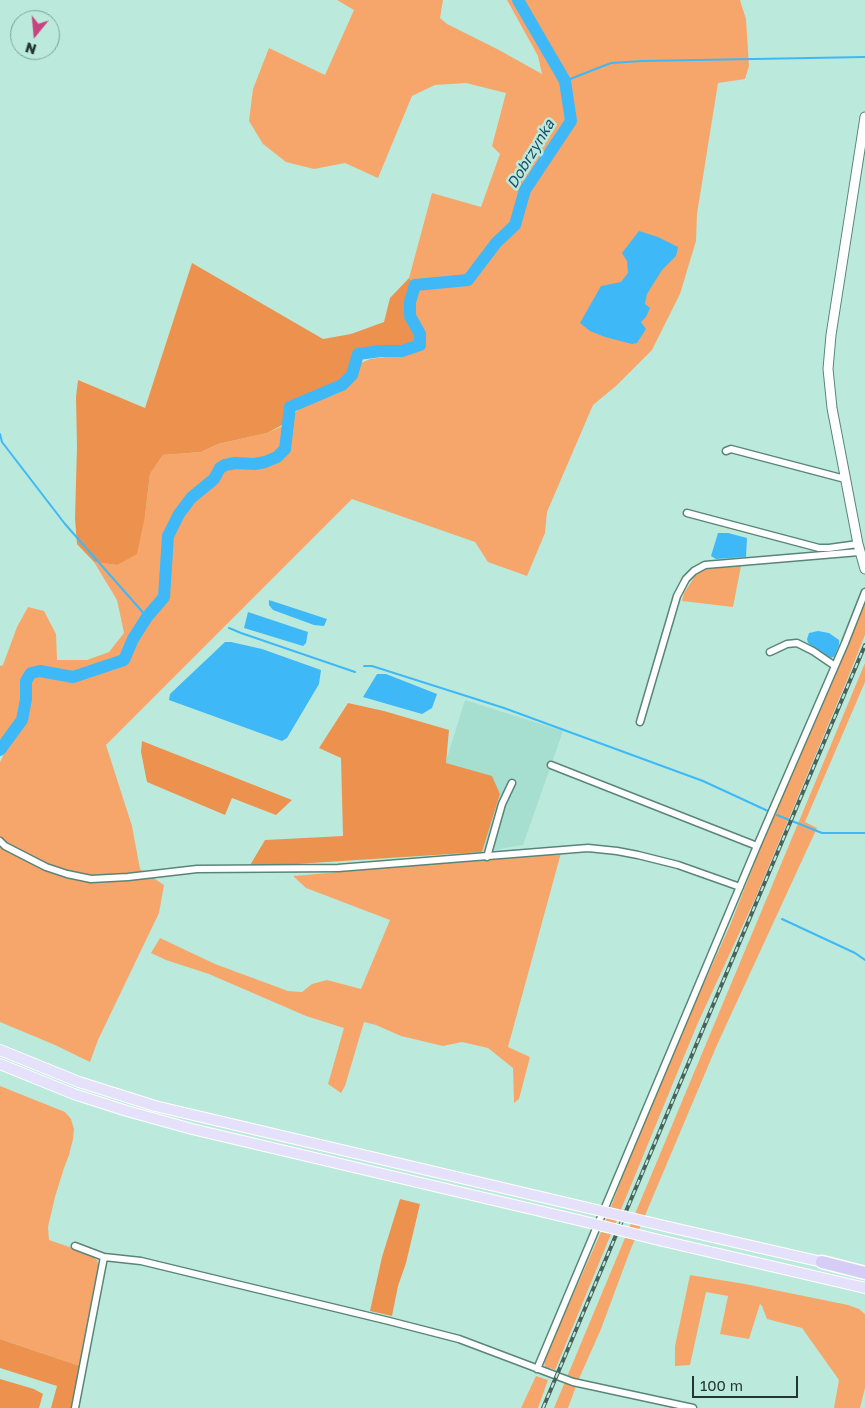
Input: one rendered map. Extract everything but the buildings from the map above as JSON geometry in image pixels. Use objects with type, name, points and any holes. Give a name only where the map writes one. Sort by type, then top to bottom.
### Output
[{"type":"highway","points":[[822,1262],[865,1266]]},
{"type":"highway","points":[[822,1262],[865,1273]]},
{"type":"main road","points":[[0,1050],[79,1082],[155,1106],[822,1262]]},
{"type":"main road","points":[[0,1064],[74,1094],[192,1129],[865,1288]]},
{"type":"street","points":[[865,117],[828,364],[832,408],[858,548],[865,569]]},
{"type":"street","points":[[726,451],[731,449],[845,479]]},
{"type":"street","points":[[687,513],[820,548],[858,548]]},
{"type":"street","points":[[640,722],[677,596],[686,579],[694,571],[705,564],[858,548]]},
{"type":"street","points":[[537,1369],[865,592]]},
{"type":"street","points":[[770,652],[787,644],[797,643],[835,666]]},
{"type":"street","points":[[552,765],[757,846]]},
{"type":"street","points":[[487,857],[502,804],[512,783]]},
{"type":"street","points":[[0,841],[5,846],[46,867],[91,879],[197,869],[338,868],[588,848],[617,850],[678,865],[740,887]]},
{"type":"street","points":[[75,1246],[104,1257],[141,1261],[459,1339],[582,1385],[693,1408]]},
{"type":"street","points":[[75,1408],[104,1257]]},
{"type":"shaded area","points":[[337,0],[443,0],[440,18],[447,24],[542,74],[538,56],[507,0],[740,0],[746,19],[749,66],[745,79],[718,83],[697,214],[696,241],[680,294],[652,350],[616,386],[593,405],[547,512],[545,533],[527,576],[488,562],[475,542],[352,499],[106,745],[132,826],[140,869],[164,885],[159,913],[98,1040],[90,1062],[0,1022],[0,762],[10,742],[26,719],[31,680],[38,675],[73,679],[122,664],[129,659],[145,624],[169,591],[171,539],[177,525],[191,504],[212,486],[222,470],[237,467],[263,466],[277,460],[287,450],[293,415],[299,409],[318,399],[344,390],[351,383],[361,363],[370,359],[410,354],[422,350],[425,344],[424,336],[416,321],[416,298],[419,291],[409,278],[432,193],[481,207],[500,154],[492,146],[506,93],[466,83],[435,85],[412,96],[378,178],[345,163],[314,169],[286,162],[263,144],[249,121],[253,89],[269,48],[325,75],[354,10]]},
{"type":"shaded area","points":[[192,263],[323,339],[351,334],[384,322],[390,298],[409,278],[415,285],[410,316],[420,334],[420,345],[402,351],[358,354],[352,375],[342,385],[290,407],[288,422],[267,433],[218,444],[201,452],[163,455],[150,474],[145,516],[137,554],[117,565],[94,562],[77,544],[75,519],[76,397],[78,380],[145,408]]},
{"type":"shaded area","points":[[285,425],[282,447],[274,456],[253,463],[222,463],[217,466],[211,478],[189,497],[176,513],[165,535],[162,596],[144,616],[131,636],[122,657],[78,673],[37,669],[29,672],[24,680],[24,698],[20,717],[3,738],[0,739],[0,666],[3,665],[17,627],[28,607],[44,611],[56,634],[57,660],[87,660],[109,652],[124,633],[117,600],[94,562],[117,565],[145,516],[150,474],[163,455],[201,452],[218,444],[267,433]]},
{"type":"shaded area","points":[[741,566],[733,607],[682,601],[684,593],[695,576],[700,572],[707,568]]},
{"type":"shaded area","points":[[865,600],[865,635],[847,680],[755,899],[697,1025],[555,1370],[550,1368],[549,1370],[545,1367],[544,1360],[605,1223],[650,1104],[731,923],[775,811],[818,716]]},
{"type":"shaded area","points":[[865,663],[865,682],[805,822],[817,828],[717,1045],[630,1251],[601,1329],[568,1408],[554,1408]]},
{"type":"shaded area","points":[[465,700],[563,731],[523,845],[482,852],[500,794],[445,764]]},
{"type":"shaded area","points":[[348,703],[384,711],[449,730],[446,763],[492,776],[500,794],[482,852],[249,867],[265,840],[343,836],[341,758],[319,748]]},
{"type":"shaded area","points":[[142,741],[292,800],[276,815],[232,798],[225,815],[147,782],[141,752]]},
{"type":"shaded area","points":[[561,853],[508,1047],[530,1057],[519,1099],[514,1103],[513,1068],[488,1048],[462,1042],[443,1046],[401,1036],[364,1022],[345,1086],[341,1093],[328,1084],[344,1028],[306,1016],[209,974],[151,953],[160,938],[215,964],[288,991],[302,992],[312,984],[327,980],[361,989],[390,920],[306,888],[293,876]]},
{"type":"shaded area","points":[[0,1086],[65,1112],[71,1119],[74,1129],[69,1155],[55,1197],[48,1227],[49,1240],[87,1253],[97,1260],[99,1268],[80,1366],[0,1339]]},
{"type":"shaded area","points":[[400,1199],[420,1204],[392,1316],[370,1311],[382,1257]]},
{"type":"shaded area","points":[[690,1275],[745,1284],[848,1305],[859,1309],[865,1314],[865,1388],[860,1408],[834,1408],[839,1380],[802,1328],[767,1319],[760,1304],[749,1339],[720,1334],[728,1296],[706,1292],[690,1365],[675,1366],[675,1346]]},
{"type":"shaded area","points":[[0,1339],[80,1366],[71,1408],[51,1408],[57,1386],[0,1368]]},
{"type":"shaded area","points":[[536,1376],[548,1380],[538,1408],[521,1408]]},
{"type":"shaded area","points":[[0,1379],[34,1389],[43,1394],[39,1408],[0,1408]]},
{"type":"water","points":[[639,231],[658,237],[678,247],[676,256],[662,270],[647,294],[645,304],[650,308],[646,317],[641,322],[646,329],[637,343],[632,344],[590,331],[580,323],[601,286],[621,282],[628,273],[627,261],[622,253]]},
{"type":"water","points":[[718,533],[728,533],[747,538],[746,557],[716,559],[711,556]]},
{"type":"water","points":[[269,600],[327,619],[324,626],[314,625],[273,610],[269,605]]},
{"type":"water","points":[[248,612],[308,632],[306,643],[303,646],[244,628]]},
{"type":"water","points":[[818,631],[829,633],[839,640],[834,657],[829,658],[808,643],[809,633]]},
{"type":"water","points":[[225,642],[262,649],[321,670],[319,684],[287,738],[282,741],[169,700],[170,694]]},
{"type":"water","points":[[377,674],[386,674],[437,694],[432,708],[422,714],[363,697]]},
{"type":"waterway","name":"Dobrzynka","points":[[0,750],[22,720],[26,699],[26,681],[31,673],[40,671],[73,677],[124,660],[133,639],[147,617],[164,597],[168,536],[179,514],[191,498],[214,479],[220,468],[235,463],[255,464],[277,457],[285,449],[290,407],[342,385],[352,375],[358,354],[402,351],[420,345],[420,334],[410,316],[410,302],[415,285],[468,280],[496,243],[515,225],[525,190],[571,121],[565,81],[518,0]]},
{"type":"waterway","points":[[565,81],[611,63],[865,57]]},
{"type":"waterway","points":[[0,434],[2,442],[65,524],[147,617]]},
{"type":"waterway","points":[[229,628],[355,672]]},
{"type":"waterway","points":[[364,666],[372,666],[504,708],[703,781],[768,811]]},
{"type":"waterway","points":[[777,815],[822,833],[865,833]]},
{"type":"waterway","points":[[782,919],[855,953],[865,960]]},
{"type":"railway","points":[[543,1408],[865,645]]}]
